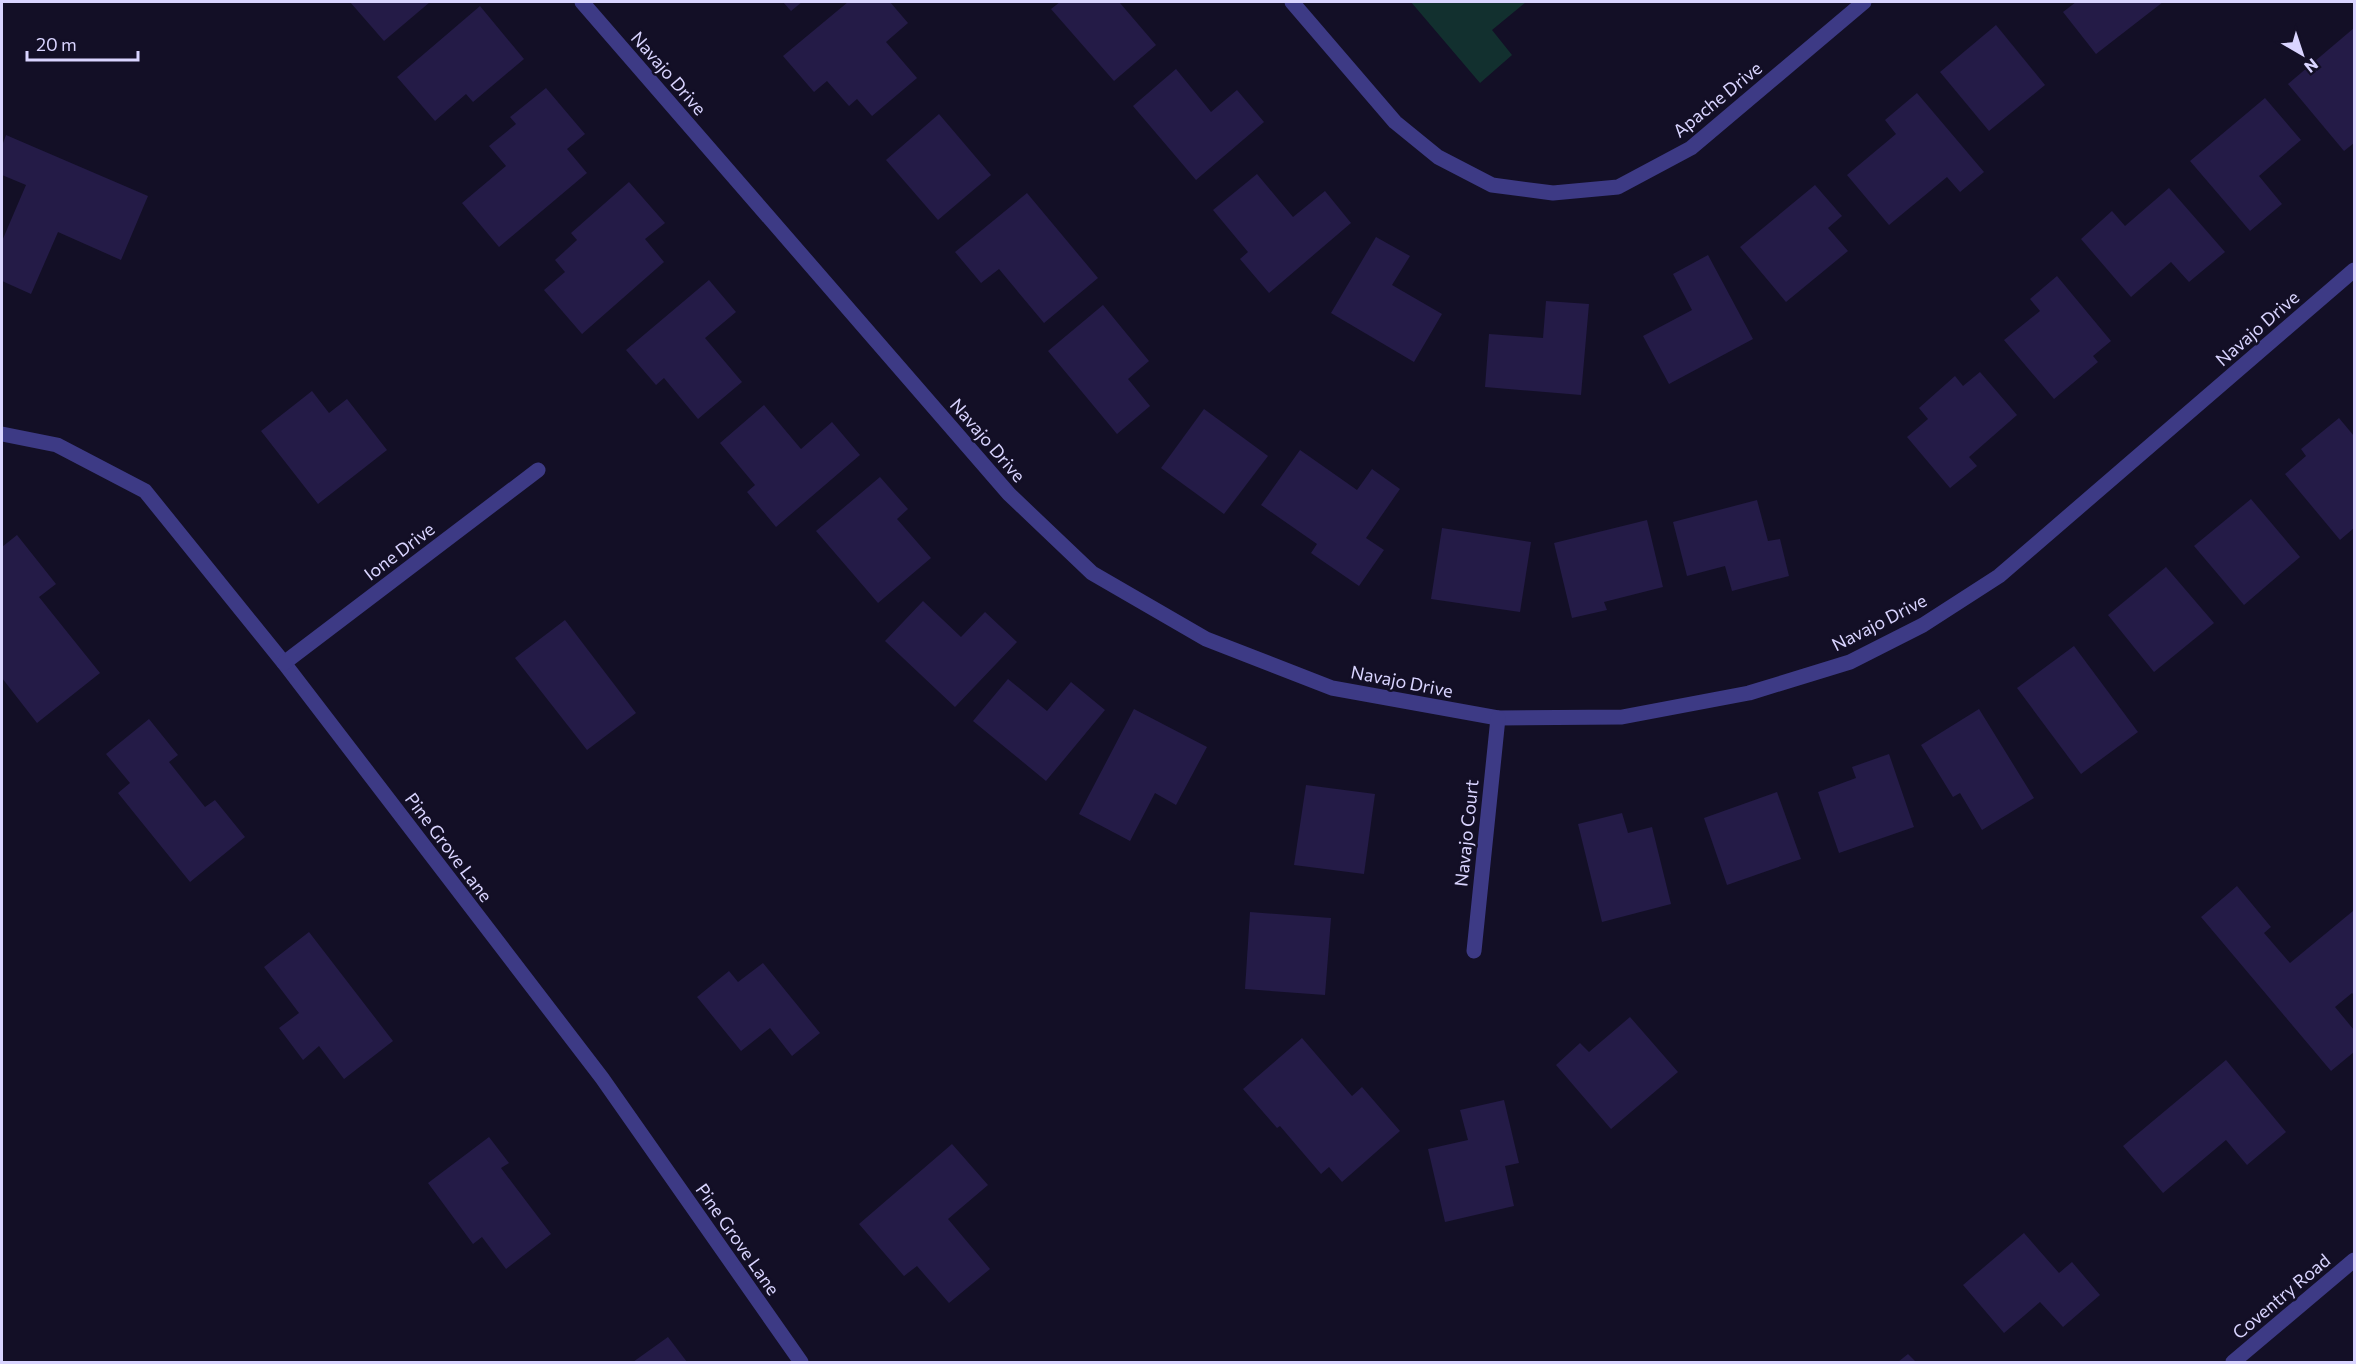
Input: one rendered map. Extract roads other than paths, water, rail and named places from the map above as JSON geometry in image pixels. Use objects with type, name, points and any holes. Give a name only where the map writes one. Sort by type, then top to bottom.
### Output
[{"type":"street","name":"Navajo Drive","points":[[582,2],[1009,494],[1092,573],[1206,639],[1332,688],[1498,718],[1622,717],[1749,693],[1850,662],[1923,625],[1999,576],[2355,270]]},
{"type":"street","name":"Apache Drive","points":[[1292,2],[1395,122],[1438,157],[1492,185],[1552,193],[1618,187],[1691,148],[1864,2]]},
{"type":"street","name":"Pine Grove Lane","points":[[2,434],[57,445],[145,491],[284,663],[602,1078],[801,1362]]},
{"type":"street","name":"Ione Drive","points":[[284,663],[538,470]]},
{"type":"street","name":"Navajo Court","points":[[1474,951],[1498,718]]},
{"type":"street","name":"Coventry Road","points":[[2233,1362],[2355,1260]]}]
